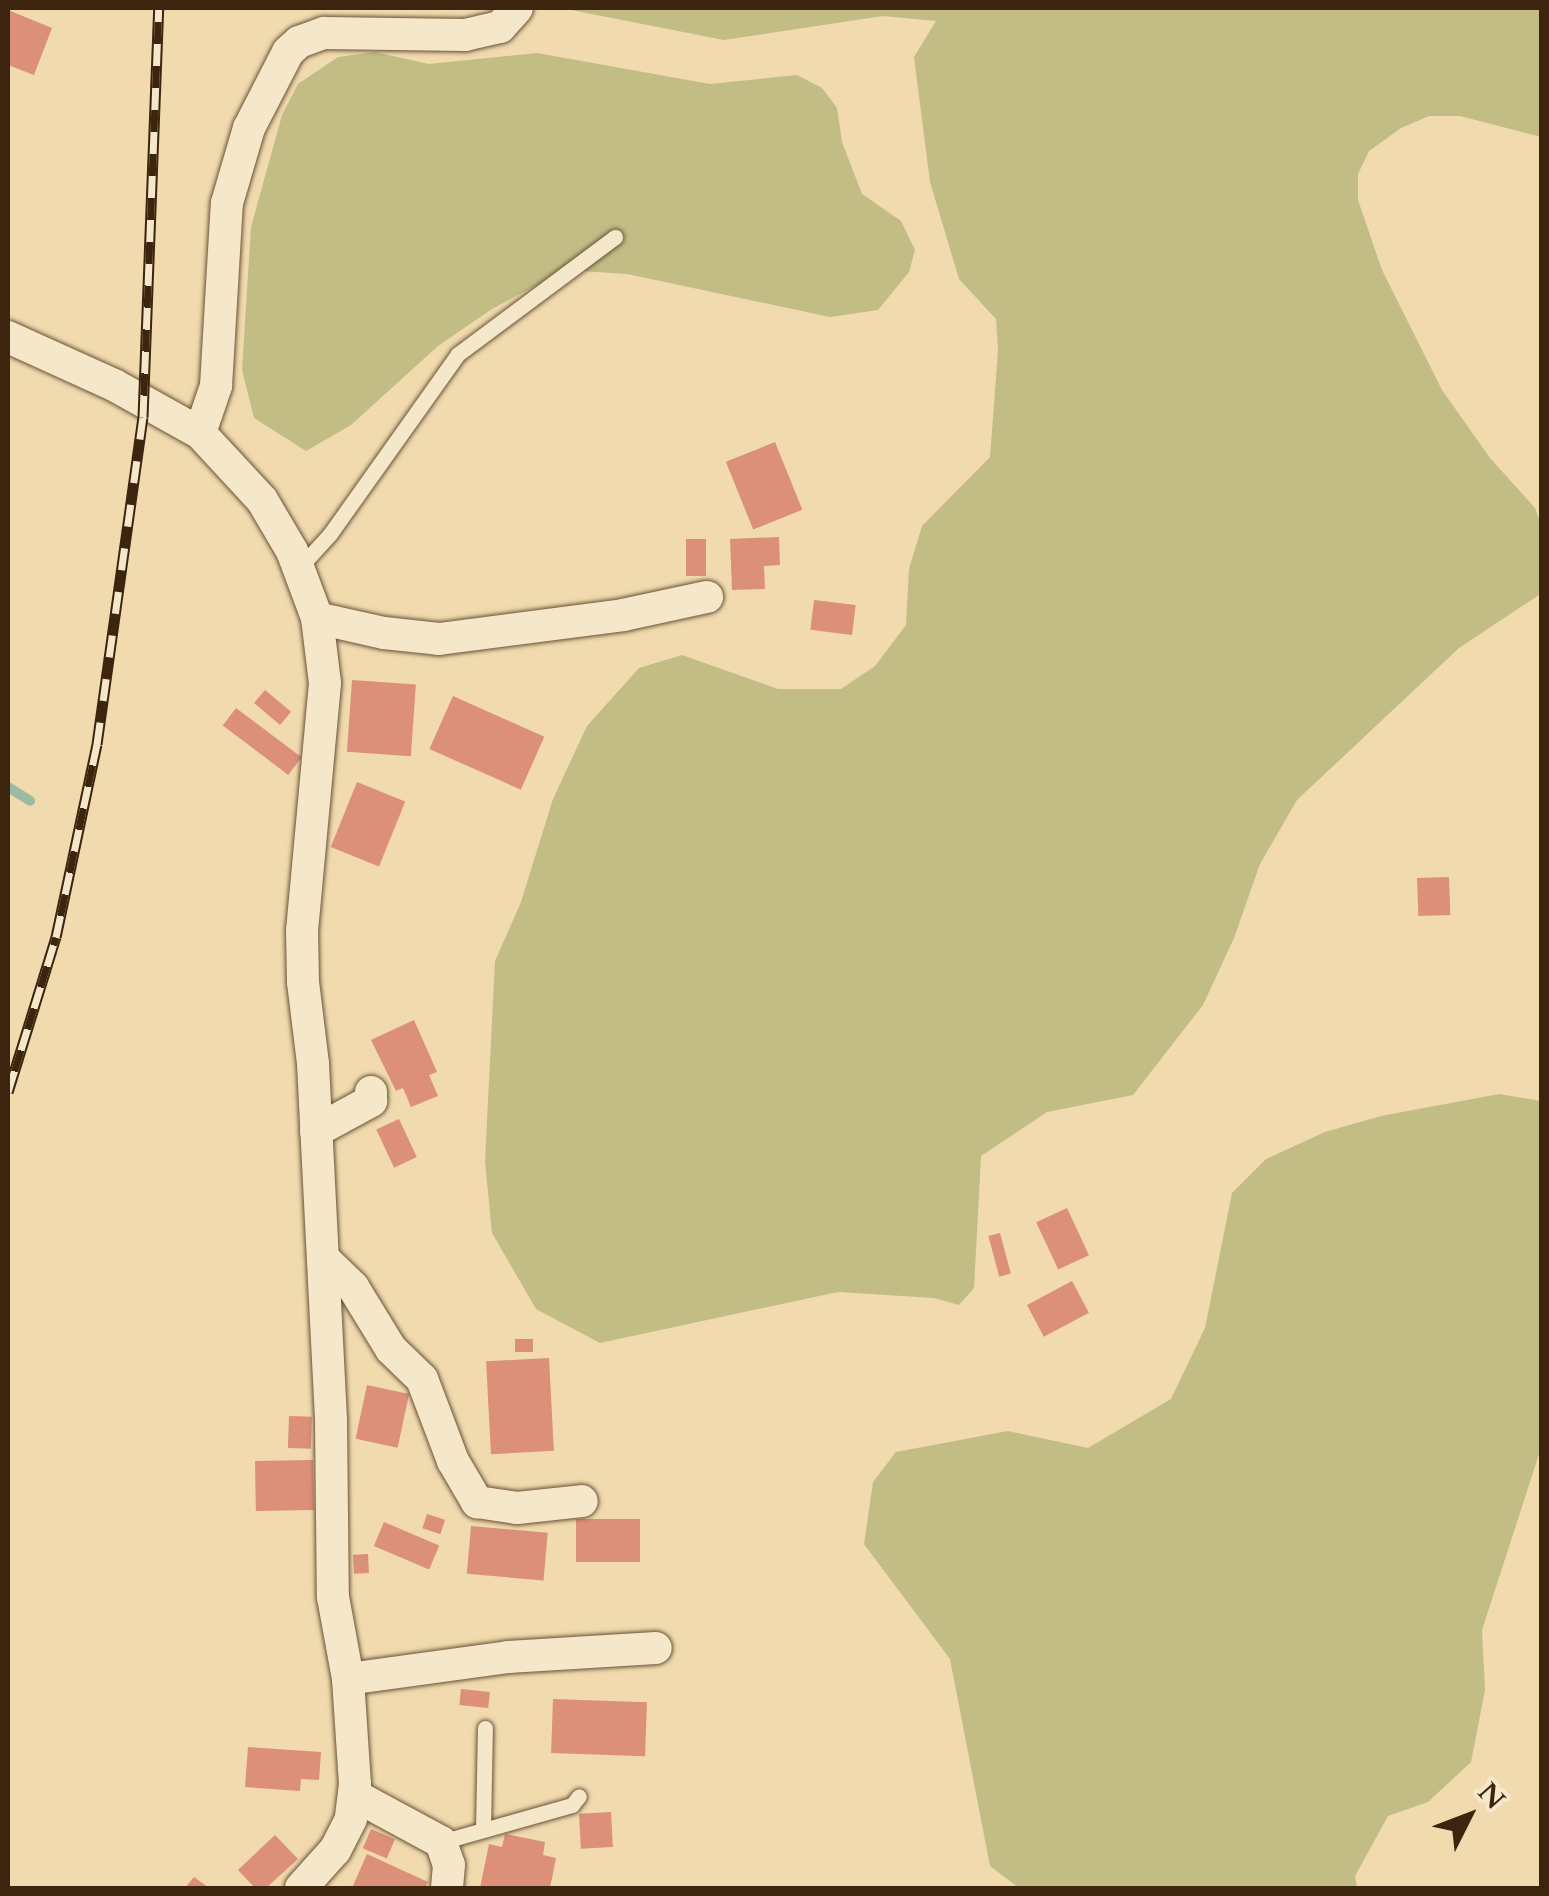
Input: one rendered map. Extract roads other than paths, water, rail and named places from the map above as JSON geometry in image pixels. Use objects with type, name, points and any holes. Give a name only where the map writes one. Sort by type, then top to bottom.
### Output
[{"type":"street","points":[[200,433],[216,386],[228,204],[249,128],[288,52],[299,42],[324,33],[465,35],[500,27],[518,8]]},
{"type":"street","points":[[8,336],[114,385],[200,433],[262,500],[300,568],[317,618],[325,683],[302,930],[322,1258],[333,1598],[348,1679],[354,1795],[350,1818],[335,1850],[301,1888]]},
{"type":"street","points":[[317,618],[384,633],[439,638],[623,615],[707,597]]},
{"type":"street","points":[[316,1131],[371,1100],[371,1092]]},
{"type":"street","points":[[322,1258],[353,1287],[373,1326],[422,1379],[453,1461],[477,1502],[517,1508],[582,1501]]},
{"type":"street","points":[[348,1679],[508,1657],[656,1648]]},
{"type":"street","points":[[354,1795],[441,1842],[449,1865],[447,1888]]},
{"type":"lane","points":[[300,568],[330,534],[458,354],[615,237]]},
{"type":"lane","points":[[483,1829],[484,1728]]},
{"type":"lane","points":[[441,1842],[572,1805],[579,1796]]},
{"type":"waterway","points":[[8,787],[30,801]]},
{"type":"railway","points":[[8,1092],[56,937],[97,744],[143,417],[159,8]]}]
